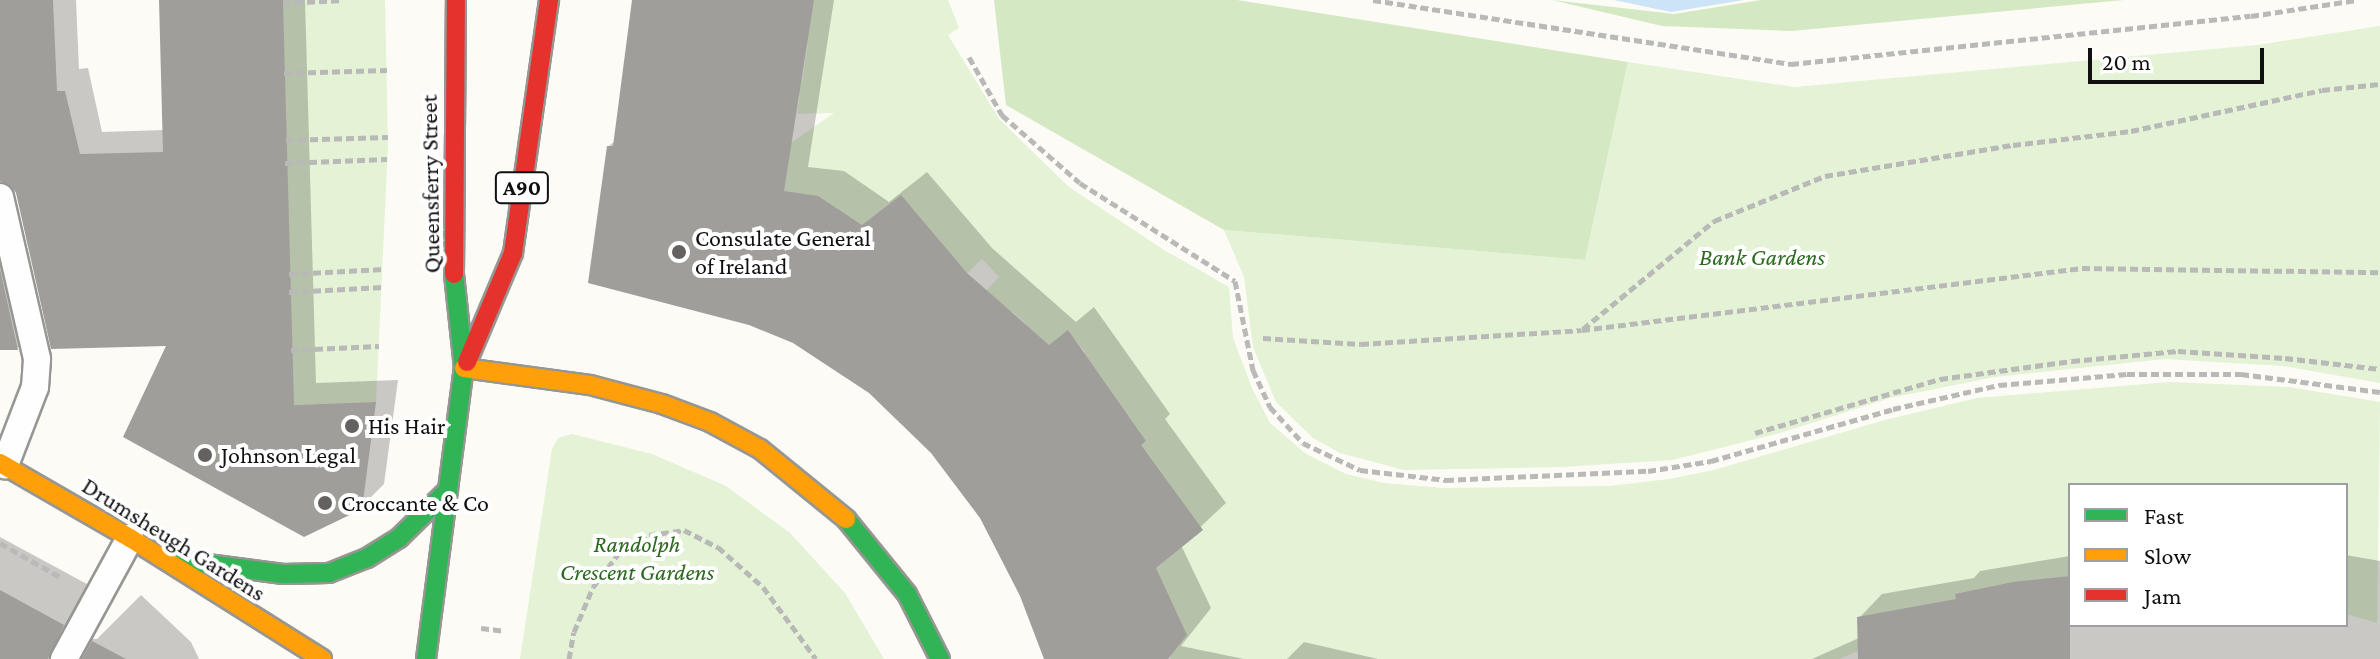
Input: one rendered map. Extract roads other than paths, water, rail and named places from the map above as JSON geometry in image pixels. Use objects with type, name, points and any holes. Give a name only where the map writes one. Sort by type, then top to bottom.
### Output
[{"type":"street","name":"Queensferry Street","points":[[426,659],[464,368],[452,253],[456,0]]},
{"type":"street","name":"Queensferry Street","points":[[464,368],[513,253],[549,0]]},
{"type":"street","points":[[464,368],[590,385],[662,404],[710,422],[760,449],[842,515],[876,552],[907,594],[940,659]]},
{"type":"street","name":"Drumsheugh Gardens","points":[[2,464],[130,538],[322,659]]},
{"type":"street","points":[[162,558],[283,574],[329,573],[367,558],[399,538],[448,490]]},
{"type":"lane","points":[[0,197],[37,359],[35,387],[2,464]]},
{"type":"lane","points":[[64,659],[130,538]]},
{"type":"water","points":[[1614,0],[1744,0],[1671,12]]},
{"type":"place","name":"Consulate General of Ireland","points":[[679,252]]},
{"type":"place","name":"His Hair","points":[[352,426]]},
{"type":"place","name":"Johnson Legal","points":[[205,455]]},
{"type":"place","name":"Croccante & Co","points":[[325,503]]},
{"type":"park label","name":"Bank Gardens","points":[[1762,257]]},
{"type":"park label","name":"Randolph Crescent Gardens","points":[[637,558]]}]
